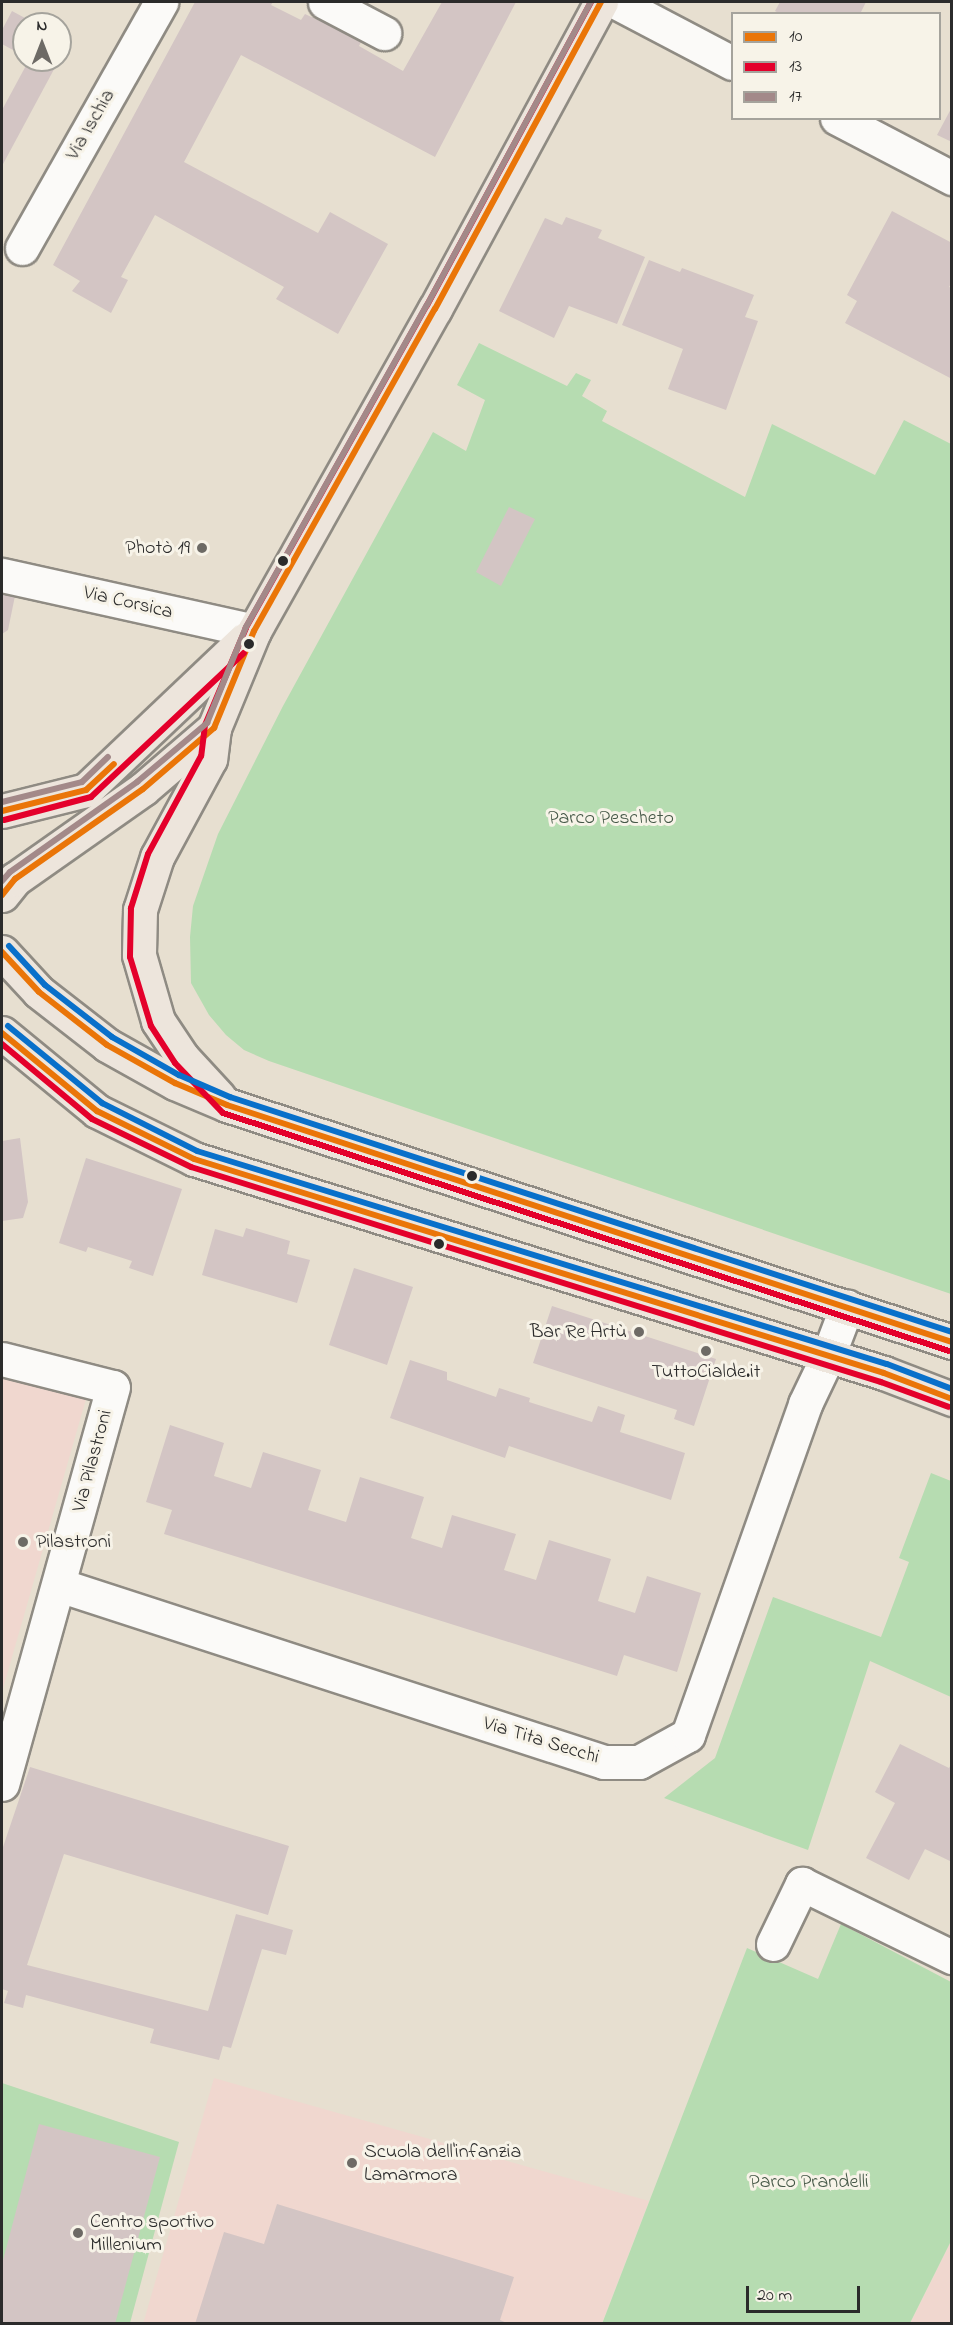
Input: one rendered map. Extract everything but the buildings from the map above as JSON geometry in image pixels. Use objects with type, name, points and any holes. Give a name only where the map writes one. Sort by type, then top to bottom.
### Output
[{"type":"main road","points":[[226,1105],[182,1057],[158,1021],[139,955],[140,910],[157,857],[210,759],[214,728],[254,631],[435,309],[601,2]]},
{"type":"main road","points":[[2,811],[86,790],[254,631]]},
{"type":"main road","points":[[2,895],[15,879],[143,789],[214,728]]},
{"type":"main road","points":[[2,952],[39,992],[107,1045],[175,1083],[226,1105],[847,1306],[951,1342]]},
{"type":"main road","points":[[2,1033],[97,1111],[194,1159],[828,1356],[951,1399]]},
{"type":"street","name":"Via Ischia","points":[[22,248],[161,2]]},
{"type":"street","points":[[325,2],[384,33]]},
{"type":"street","points":[[616,2],[731,62]]},
{"type":"street","points":[[841,120],[951,178]]},
{"type":"street","name":"Via Corsica","points":[[2,575],[254,631]]},
{"type":"street","name":"Via Tita Secchi","points":[[59,1585],[604,1762],[639,1762],[688,1735],[805,1404],[828,1356],[847,1306]]},
{"type":"street","name":"Via Pilastroni","points":[[2,1359],[113,1387],[2,1784]]},
{"type":"street","points":[[773,1944],[802,1884],[951,1957]]},
{"type":"shaded area","name":"Pilastroni","points":[[2,1368],[88,1392],[2,1692]]},
{"type":"shaded area","name":"Scuola dell'infanzia Lamarmora","points":[[214,2078],[649,2201],[602,2323],[143,2324]]},
{"type":"shaded area","points":[[951,2241],[951,2323],[910,2324],[935,2274]]},
{"type":"green space","name":"Parco Pescheto","points":[[479,343],[567,386],[576,373],[591,380],[582,396],[607,411],[602,421],[745,497],[772,424],[875,475],[904,420],[951,444],[951,1294],[269,1061],[244,1050],[226,1035],[209,1015],[191,983],[190,937],[193,906],[218,834],[283,706],[433,432],[466,451],[485,400],[457,385]]},
{"type":"green space","points":[[931,1473],[951,1481],[951,1697],[870,1661],[808,1850],[664,1798],[715,1758],[773,1597],[881,1637],[909,1562],[899,1558]]},
{"type":"green space","name":"Parco Prandelli","points":[[841,1924],[951,1982],[951,2241],[910,2323],[602,2324],[747,1948],[818,1979]]},
{"type":"green space","name":"Centro sportivo Millenium","points":[[2,2083],[179,2142],[130,2323],[2,2324]]},
{"type":"transit line","name":"13","points":[[591,2],[427,305],[246,628],[205,725],[201,756],[148,854],[131,908],[130,957],[151,1026],[175,1063],[223,1113],[949,1351]]},
{"type":"transit line","name":"17","points":[[2,881],[10,872],[137,782],[207,723],[246,627],[427,305],[591,2]]},
{"type":"transit line","name":"10","points":[[2,895],[15,879],[143,789],[214,728],[254,631],[435,309],[601,2]]},
{"type":"transit line","name":"13","points":[[4,820],[91,797],[244,653]]},
{"type":"transit line","name":"17","points":[[2,802],[82,782],[108,757]]},
{"type":"transit line","name":"10","points":[[2,811],[86,790],[114,764]]},
{"type":"transit line","points":[[9,946],[45,985],[112,1037],[179,1075],[230,1097],[952,1332]]},
{"type":"transit line","name":"10","points":[[2,952],[39,992],[107,1045],[175,1083],[227,1105],[952,1342]]},
{"type":"transit line","points":[[8,1026],[102,1103],[197,1151],[887,1364],[952,1389]]},
{"type":"transit line","name":"10","points":[[2,1033],[97,1111],[194,1159],[884,1373],[952,1399]]},
{"type":"transit line","name":"13","points":[[2,1044],[92,1119],[191,1167],[881,1382],[949,1407]]},
{"type":"place","name":"Photò 19","points":[[202,548]]},
{"type":"place","name":"Bar Re Artù","points":[[639,1332]]},
{"type":"place","name":"TuttoCialde.it","points":[[706,1351]]},
{"type":"place","name":"Pilastroni","points":[[23,1542]]},
{"type":"place","name":"Scuola dell'infanzia Lamarmora","points":[[352,2163]]},
{"type":"place","name":"Centro sportivo Millenium","points":[[78,2233]]}]
